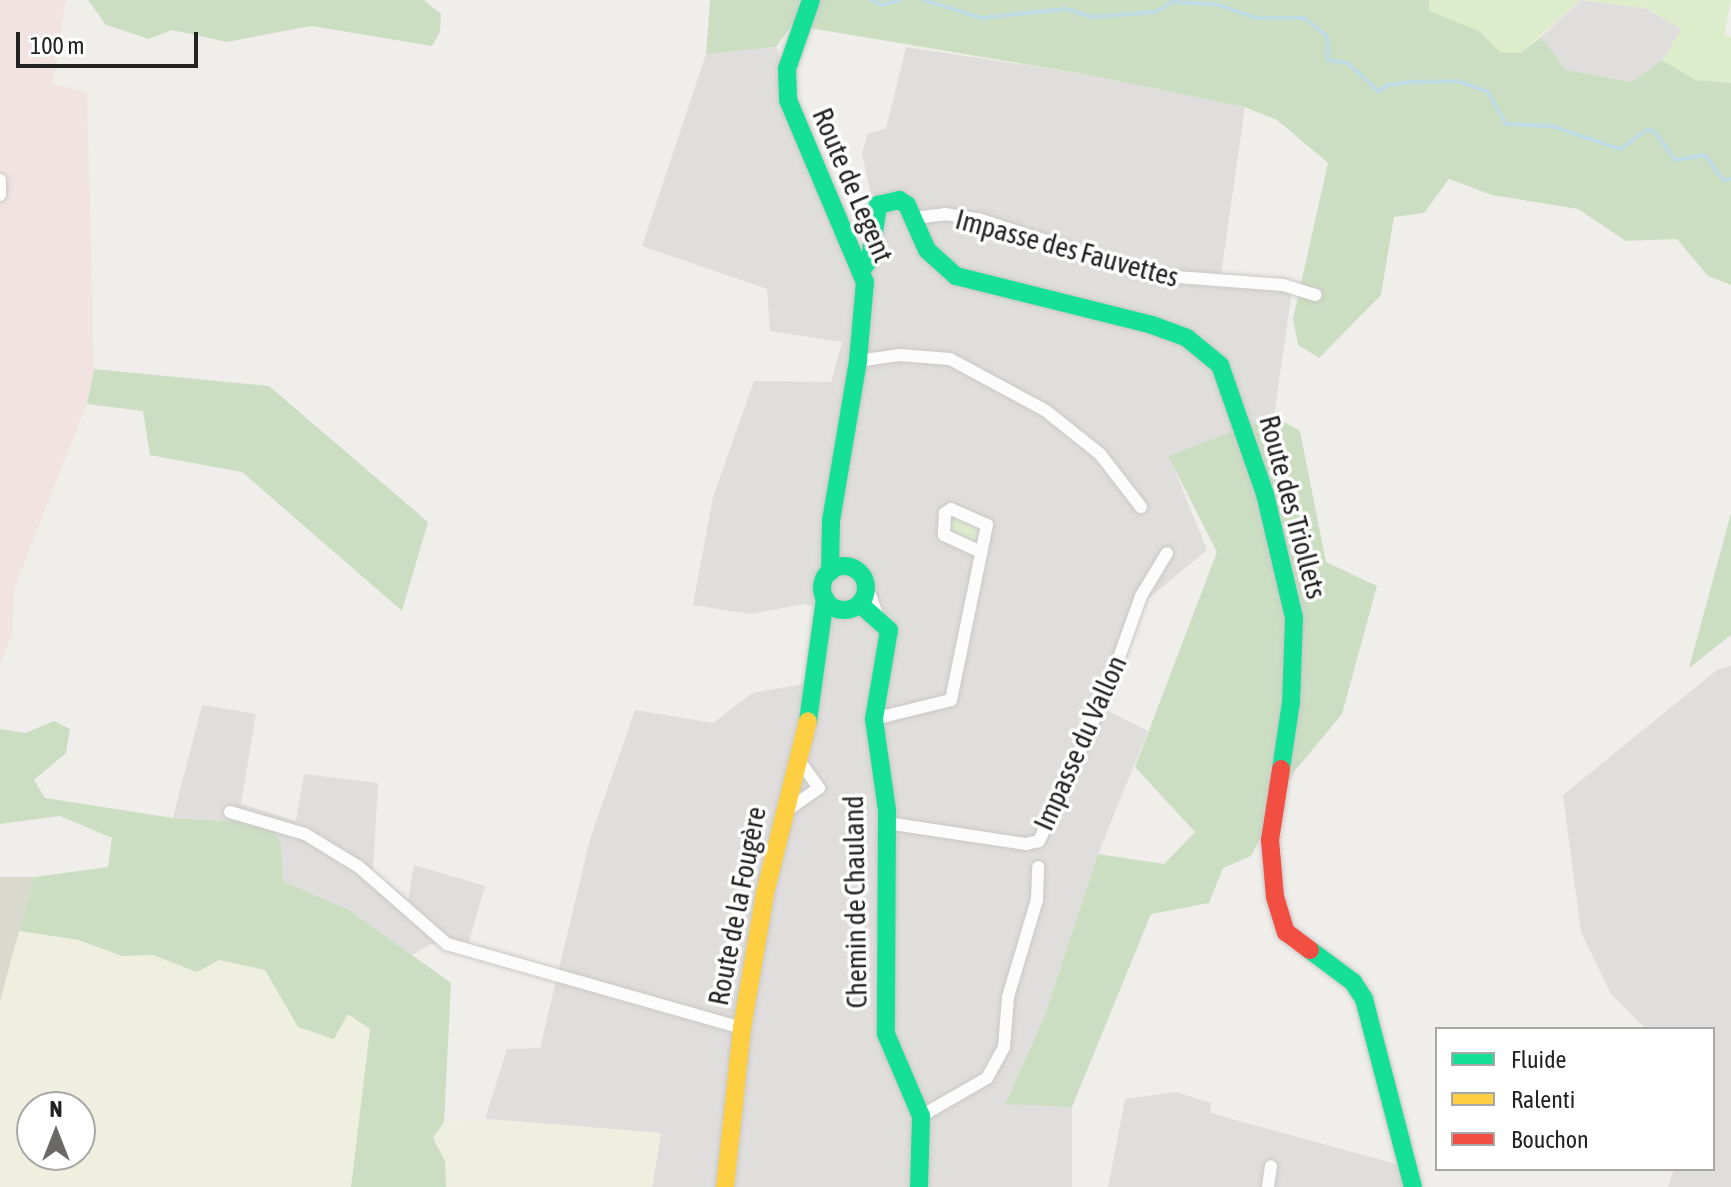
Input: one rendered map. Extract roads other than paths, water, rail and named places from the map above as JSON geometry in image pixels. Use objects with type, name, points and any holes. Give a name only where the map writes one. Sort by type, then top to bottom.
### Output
[{"type":"street","name":"Route de Legent","points":[[811,0],[787,69],[788,100],[862,269],[858,361],[831,520],[833,538],[830,572],[823,584],[825,598]]},
{"type":"street","points":[[0,180],[0,195]]},
{"type":"street","points":[[862,269],[870,259],[878,205],[899,200],[914,218]]},
{"type":"street","name":"Impasse des Fauvettes","points":[[914,218],[945,214],[978,219],[1151,275],[1283,285],[1315,295]]},
{"type":"street","name":"Route des Triollets","points":[[914,218],[927,250],[956,276],[1173,332],[1209,352],[1227,377],[1265,494],[1294,618],[1291,702],[1270,840],[1275,897],[1286,932],[1353,982],[1364,999],[1413,1187]]},
{"type":"street","points":[[858,361],[899,355],[950,359],[1046,411],[1100,454],[1141,507]]},
{"type":"street","points":[[833,538],[852,568],[856,601]]},
{"type":"street","points":[[874,719],[935,708],[951,700],[981,552]]},
{"type":"street","name":"Impasse du Vallon","points":[[887,823],[1026,844],[1039,841],[1107,691],[1141,596],[1167,553]]},
{"type":"street","points":[[830,572],[852,568]]},
{"type":"street","name":"Chemin de Chauland","points":[[825,598],[856,601],[877,614],[890,640],[874,719],[887,823],[886,1034],[921,1116],[919,1187]]},
{"type":"street","name":"Route de la Fougère","points":[[725,1187],[742,1028],[783,813],[814,696],[824,639],[825,598]]},
{"type":"street","name":"Route de la Fougère","points":[[824,639],[856,601]]},
{"type":"street","points":[[783,813],[819,788],[796,757]]},
{"type":"street","points":[[230,812],[305,834],[359,867],[447,944],[488,960],[592,982],[742,1028]]},
{"type":"street","points":[[921,1116],[987,1078],[1004,1047],[1008,997],[1037,900],[1038,867]]},
{"type":"street","points":[[1268,1187],[1271,1166]]},
{"type":"waterway","points":[[871,0],[882,5],[899,0]]},
{"type":"waterway","points":[[924,0],[981,18],[1067,9],[1092,17],[1155,12],[1172,2],[1216,4],[1256,18],[1304,18],[1327,36],[1328,60],[1348,63],[1379,92],[1387,85],[1458,81],[1488,92],[1506,124],[1552,126],[1620,149],[1647,130],[1654,131],[1675,160],[1705,155],[1723,180],[1731,179]]}]
